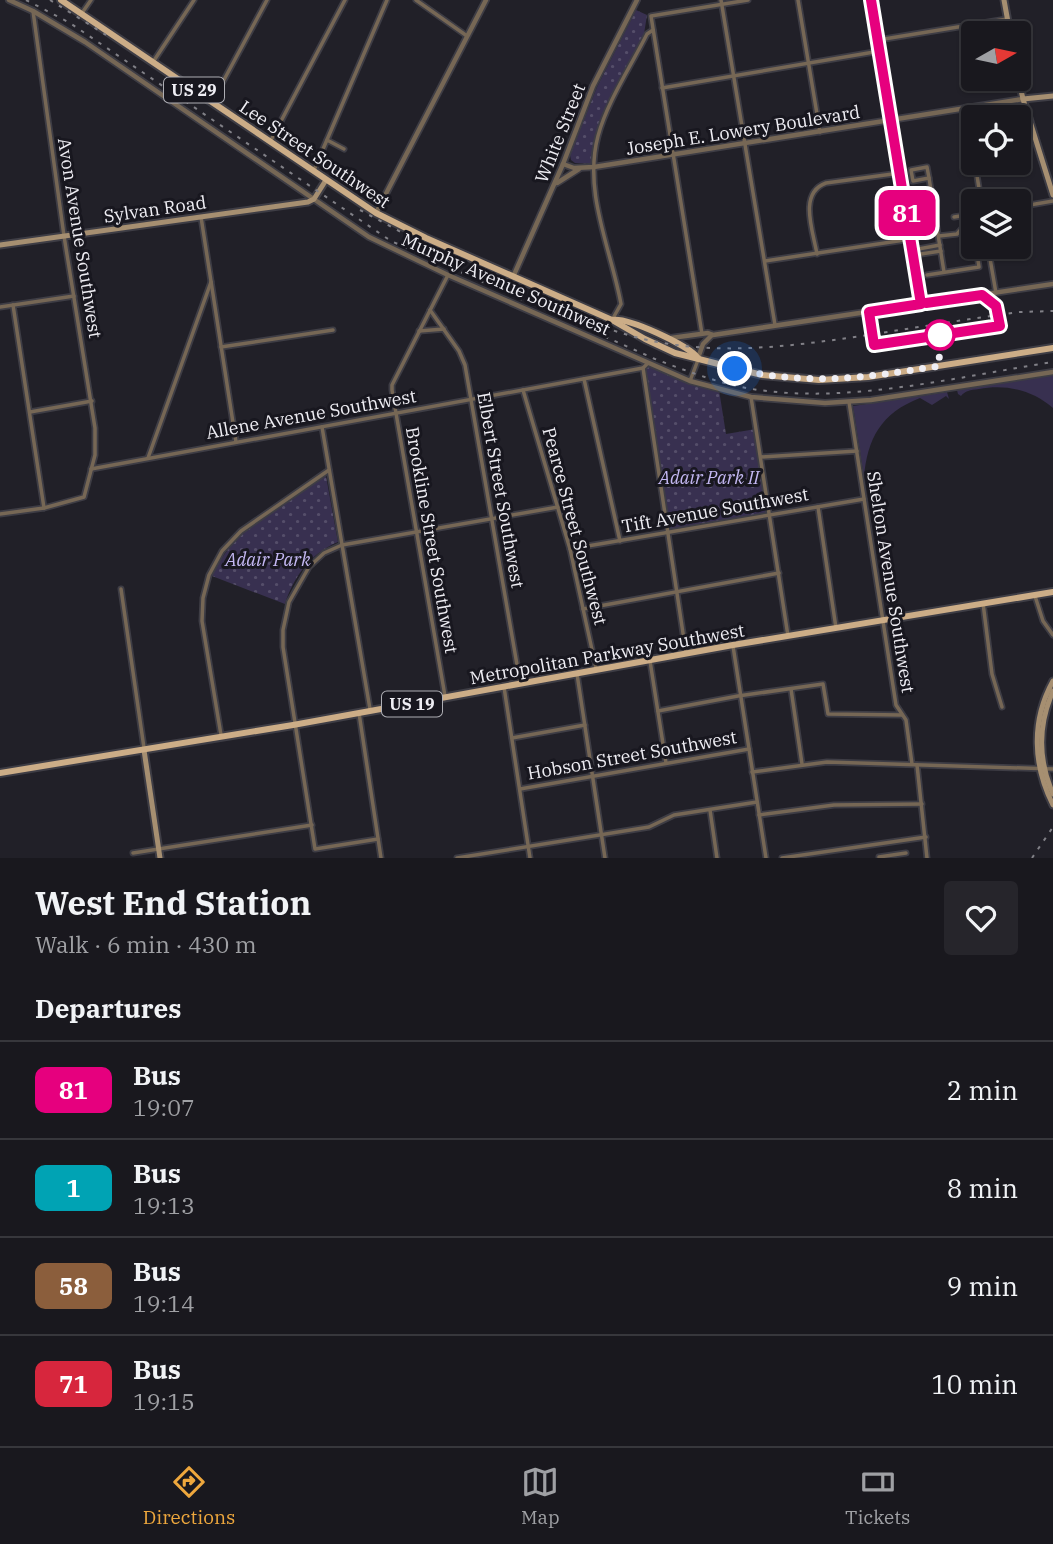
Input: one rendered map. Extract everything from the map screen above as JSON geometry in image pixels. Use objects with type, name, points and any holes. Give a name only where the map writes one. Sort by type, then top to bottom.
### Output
[{"type":"main road","name":"Lee Street Southwest","points":[[61,0],[376,214],[612,320],[645,340],[687,357],[698,358]]},
{"type":"main road","points":[[1004,0],[1007,19]]},
{"type":"main road","points":[[1021,91],[1047,166],[1053,195]]},
{"type":"main road","name":"Joseph E. Lowery Boulevard","points":[[1023,100],[1053,96]]},
{"type":"main road","points":[[314,199],[326,180]]},
{"type":"main road","name":"Sylvan Road","points":[[0,245],[314,199]]},
{"type":"main road","name":"US 29","points":[[612,320],[626,320],[693,350],[698,358],[762,375],[820,380],[868,377],[1053,348]]},
{"type":"main road","name":"Metropolitan Parkway Southwest","points":[[0,773],[296,725],[733,645],[1053,592]]},
{"type":"main road","points":[[1053,681],[1044,699],[1036,741],[1053,805]]},
{"type":"main road","points":[[1053,691],[1042,727],[1041,750],[1042,769],[1053,794]]},
{"type":"main road","points":[[144,750],[160,858]]},
{"type":"street","name":"Murphy Avenue Southwest","points":[[9,0],[33,11],[119,64],[369,237],[645,366],[751,397],[801,402],[849,402],[1053,372]]},
{"type":"street","points":[[82,13],[91,0]]},
{"type":"street","points":[[153,62],[194,0]]},
{"type":"street","points":[[212,102],[267,0]]},
{"type":"street","points":[[270,142],[345,0]]},
{"type":"street","points":[[313,172],[387,0]]},
{"type":"street","points":[[416,0],[467,36]]},
{"type":"street","points":[[376,214],[486,0]]},
{"type":"street","name":"White Street","points":[[513,277],[554,186],[593,86],[637,0]]},
{"type":"street","points":[[702,332],[651,16],[721,2],[748,0]]},
{"type":"street","points":[[798,0],[820,132]]},
{"type":"street","points":[[872,0],[921,304]]},
{"type":"street","points":[[721,2],[775,326]]},
{"type":"street","name":"Avon Avenue Southwest","points":[[33,11],[64,236],[92,401],[96,438],[91,469]]},
{"type":"street","points":[[878,40],[1007,19]]},
{"type":"street","points":[[612,320],[621,304],[599,210],[594,167],[596,145],[603,122],[647,34],[653,30]]},
{"type":"street","points":[[662,88],[880,51]]},
{"type":"street","name":"Joseph E. Lowery Boulevard","points":[[991,105],[1023,100]]},
{"type":"street","name":"Joseph E. Lowery Boulevard","points":[[563,164],[580,168],[594,167],[961,110]]},
{"type":"street","points":[[327,140],[344,149]]},
{"type":"street","points":[[929,178],[913,181],[911,170],[927,167],[929,178],[939,236],[944,272]]},
{"type":"street","points":[[554,186],[566,175],[580,168]]},
{"type":"street","points":[[817,254],[809,205],[816,189],[827,183],[900,173]]},
{"type":"street","points":[[1031,205],[1053,201]]},
{"type":"street","points":[[954,217],[961,216]]},
{"type":"street","points":[[201,217],[236,442]]},
{"type":"street","points":[[939,236],[957,234],[961,229]]},
{"type":"street","points":[[765,261],[911,239]]},
{"type":"street","points":[[913,253],[940,246]]},
{"type":"street","points":[[913,253],[928,255],[941,251]]},
{"type":"street","points":[[927,275],[979,267],[978,259]]},
{"type":"street","points":[[990,259],[996,293]]},
{"type":"street","name":"Brookline Street Southwest","points":[[445,698],[392,385],[448,275]]},
{"type":"street","points":[[148,458],[211,281]]},
{"type":"street","points":[[667,339],[702,332],[713,335],[1052,285]]},
{"type":"street","points":[[0,307],[74,296]]},
{"type":"street","points":[[13,304],[44,508]]},
{"type":"street","name":"Elbert Street Southwest","points":[[430,310],[463,359],[520,685]]},
{"type":"street","points":[[419,331],[444,329]]},
{"type":"street","points":[[221,346],[333,330]]},
{"type":"street","points":[[690,381],[703,344],[713,335]]},
{"type":"street","points":[[645,366],[687,654]]},
{"type":"street","name":"Allene Avenue Southwest","points":[[91,469],[645,366]]},
{"type":"street","points":[[584,379],[620,541]]},
{"type":"street","name":"Pearce Street Southwest","points":[[523,390],[570,549],[596,671]]},
{"type":"street","points":[[751,397],[788,636]]},
{"type":"street","points":[[30,412],[92,401]]},
{"type":"street","name":"Shelton Avenue Southwest","points":[[849,402],[896,705],[906,720],[915,764],[927,858]]},
{"type":"street","points":[[321,427],[371,711]]},
{"type":"street","points":[[760,457],[857,451]]},
{"type":"street","points":[[0,514],[44,508],[83,497],[91,469]]},
{"type":"street","points":[[222,737],[202,621],[203,598],[209,575],[222,551],[241,531],[329,470]]},
{"type":"street","name":"Tift Avenue Southwest","points":[[570,549],[864,499]]},
{"type":"street","points":[[378,839],[315,849],[283,647],[286,612],[295,588],[309,566],[324,553],[342,545],[558,507]]},
{"type":"street","points":[[818,507],[836,628]]},
{"type":"street","points":[[583,609],[779,573]]},
{"type":"street","points":[[121,589],[144,750]]},
{"type":"street","points":[[1035,595],[1043,621],[1053,635]]},
{"type":"street","points":[[983,603],[992,674],[1002,707]]},
{"type":"street","points":[[733,645],[766,858]]},
{"type":"street","points":[[650,660],[666,763]]},
{"type":"street","points":[[577,674],[605,858]]},
{"type":"street","points":[[658,711],[823,684],[828,714],[903,715]]},
{"type":"street","points":[[505,687],[530,858]]},
{"type":"street","points":[[791,689],[803,764]]},
{"type":"street","points":[[359,713],[381,858]]},
{"type":"street","points":[[512,738],[585,725]]},
{"type":"street","name":"Hobson Street Southwest","points":[[520,789],[749,749]]},
{"type":"street","points":[[752,772],[827,762],[1053,769]]},
{"type":"street","points":[[457,858],[649,827],[674,815],[757,802]]},
{"type":"street","points":[[759,815],[834,805],[922,804]]},
{"type":"street","points":[[710,810],[717,858]]},
{"type":"street","points":[[133,853],[312,825]]},
{"type":"street","points":[[782,858],[877,847],[926,837]]},
{"type":"street","points":[[877,847],[879,857],[906,853]]},
{"type":"green space","points":[[636,10],[647,15],[644,34],[598,129],[592,164],[575,163],[570,155],[597,87]]},
{"type":"green space","name":"Adair Park II","points":[[647,364],[719,390],[726,434],[756,429],[769,515],[668,533],[643,368]]},
{"type":"green space","points":[[1053,375],[1053,408],[1036,397],[1009,388],[973,390],[961,396],[957,390]]},
{"type":"green space","points":[[947,392],[949,399],[946,396],[932,405],[920,398],[895,411],[886,420],[873,440],[864,478],[853,406]]},
{"type":"green space","name":"Adair Park","points":[[326,476],[338,542],[319,553],[304,567],[285,604],[212,576],[232,544],[246,531],[277,507]]},
{"type":"railway","points":[[26,0],[70,23],[391,241],[655,359],[696,374],[724,383],[767,391],[837,393],[910,386],[1053,362]]},
{"type":"railway","points":[[50,0],[106,35]]},
{"type":"railway","points":[[360,210],[421,243]]},
{"type":"railway","points":[[568,309],[613,328]]},
{"type":"railway","points":[[604,327],[667,344],[764,347],[828,341],[1020,312],[1053,311]]},
{"type":"railway","points":[[1032,858],[1053,827]]},
{"type":"bus line","name":"81","points":[[871,0],[921,304],[869,312],[874,345],[1000,326],[996,306],[982,295],[926,303]]},
{"type":"route","points":[[735,369],[771,376],[840,380],[939,366],[940,335]]}]
